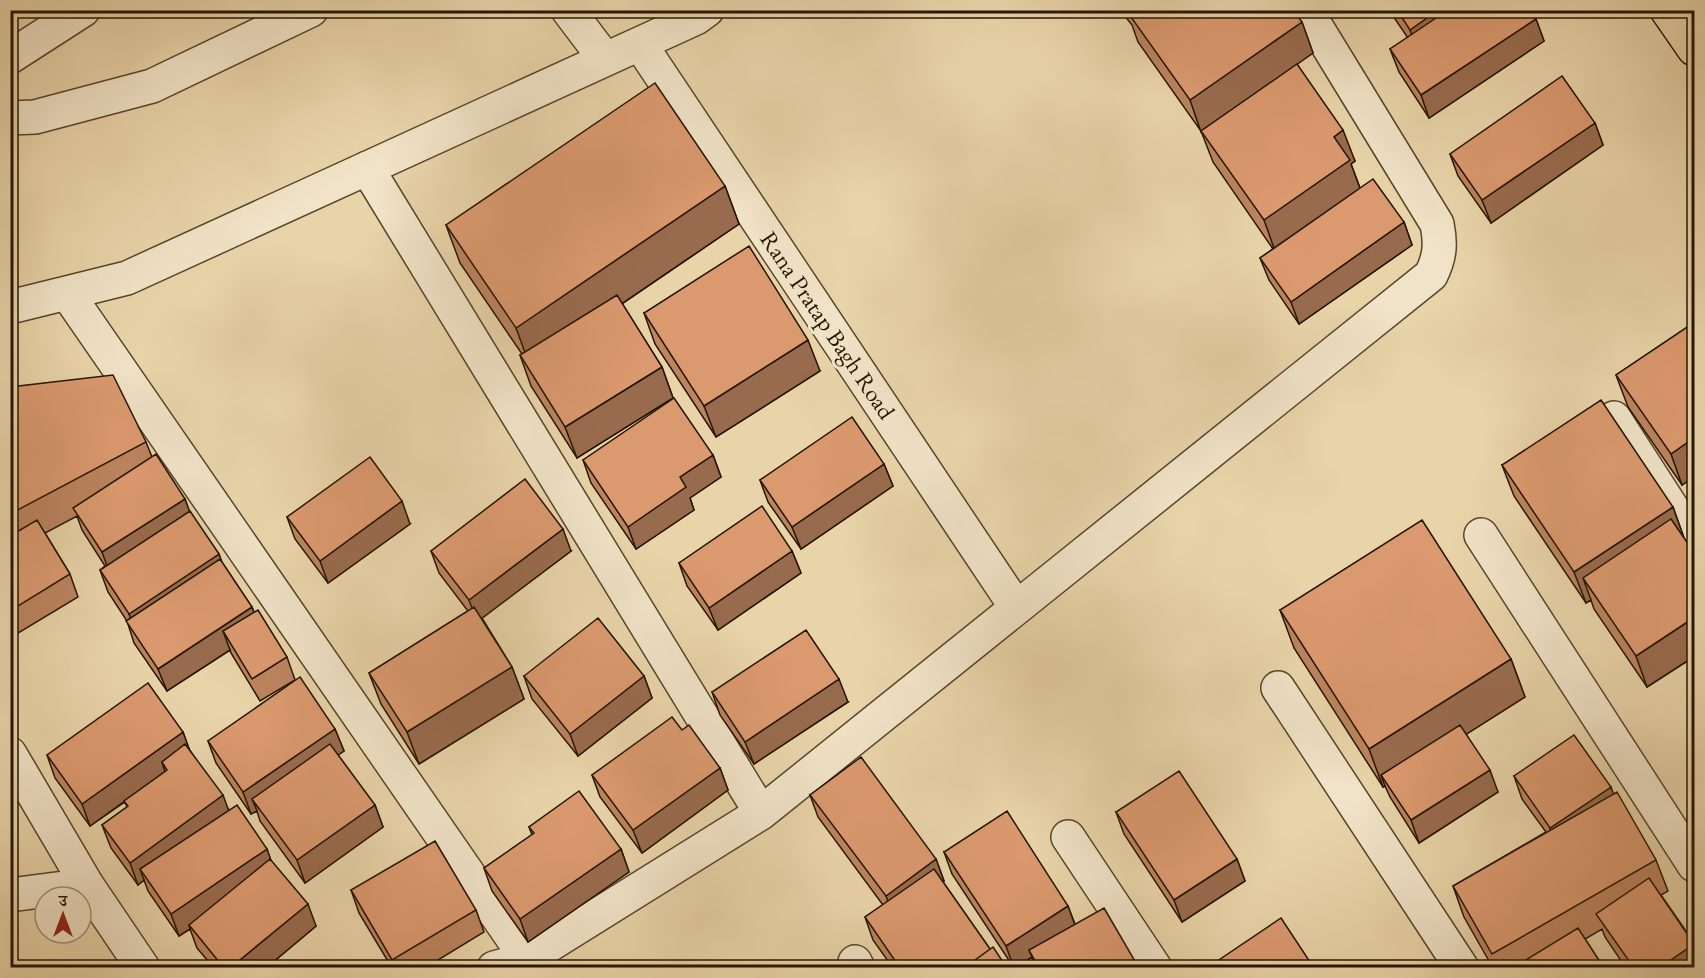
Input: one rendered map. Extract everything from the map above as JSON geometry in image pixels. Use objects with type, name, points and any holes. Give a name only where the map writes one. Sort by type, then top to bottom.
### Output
[{"type":"main road","points":[[1667,10],[1695,49]]},
{"type":"street","points":[[10,57],[83,10]]},
{"type":"street","points":[[10,118],[34,117],[152,86],[311,10]]},
{"type":"street","points":[[568,10],[605,59]]},
{"type":"street","points":[[10,307],[127,278],[640,44],[696,18],[707,10]]},
{"type":"street","points":[[494,968],[527,959],[761,813],[1431,275],[1438,259],[1440,243],[1437,224],[1306,10]]},
{"type":"street","name":"Rana Pratap Bagh Road","points":[[640,44],[1016,607]]},
{"type":"street","points":[[367,168],[761,813]]},
{"type":"street","points":[[67,293],[527,959]]},
{"type":"street","points":[[1614,418],[1695,542]]},
{"type":"street","points":[[1481,535],[1695,865]]},
{"type":"street","points":[[1278,688],[1462,968]]},
{"type":"street","points":[[10,754],[87,885]]},
{"type":"street","points":[[1068,837],[1155,968]]},
{"type":"street","points":[[10,895],[33,892]]},
{"type":"street","points":[[93,894],[143,968]]},
{"type":"building","points":[[1126,10],[1293,10],[1302,22],[1190,100]]},
{"type":"building","points":[[1397,10],[1438,10],[1410,30]]},
{"type":"building","points":[[1448,10],[1530,10],[1536,19],[1421,95],[1390,49]]},
{"type":"building","points":[[1297,64],[1343,130],[1334,137],[1350,160],[1264,220],[1201,131]]},
{"type":"building","points":[[1562,76],[1595,123],[1482,200],[1450,154]]},
{"type":"building","points":[[655,83],[725,186],[516,328],[446,225]]},
{"type":"building","points":[[1373,179],[1404,222],[1291,302],[1260,258]]},
{"type":"building","points":[[749,246],[808,340],[704,406],[644,313]]},
{"type":"building","points":[[617,295],[662,367],[565,427],[520,355]]},
{"type":"building","points":[[1695,322],[1695,437],[1671,454],[1616,375]]},
{"type":"building","points":[[113,375],[146,442],[10,514],[10,387]]},
{"type":"building","points":[[674,398],[713,455],[680,477],[686,487],[628,527],[583,460]]},
{"type":"building","points":[[1601,400],[1673,507],[1574,572],[1502,465]]},
{"type":"building","points":[[852,417],[884,464],[792,527],[760,480]]},
{"type":"building","points":[[156,454],[185,499],[102,552],[73,508]]},
{"type":"building","points":[[370,457],[402,501],[320,561],[287,517]]},
{"type":"building","points":[[525,479],[563,529],[469,600],[431,551]]},
{"type":"building","points":[[762,506],[792,551],[709,608],[679,563]]},
{"type":"building","points":[[190,511],[219,554],[129,614],[100,570]]},
{"type":"building","points":[[1671,519],[1695,554],[1695,617],[1636,656],[1583,578]]},
{"type":"building","points":[[37,520],[70,574],[10,611],[10,536]]},
{"type":"building","points":[[1422,520],[1511,659],[1369,749],[1280,610]]},
{"type":"building","points":[[220,559],[252,607],[158,669],[126,621]]},
{"type":"building","points":[[474,607],[512,667],[407,732],[369,673]]},
{"type":"building","points":[[258,610],[287,657],[252,679],[223,631]]},
{"type":"building","points":[[598,618],[644,676],[570,734],[524,676]]},
{"type":"building","points":[[806,630],[839,679],[745,742],[712,692]]},
{"type":"building","points":[[300,677],[335,729],[243,792],[208,741]]},
{"type":"building","points":[[148,683],[183,732],[82,804],[47,755]]},
{"type":"building","points":[[672,717],[682,730],[689,725],[720,768],[633,830],[592,775]]},
{"type":"building","points":[[1460,725],[1490,770],[1411,820],[1381,775]]},
{"type":"building","points":[[1574,735],[1611,787],[1550,828],[1514,776]]},
{"type":"building","points":[[185,744],[223,795],[130,863],[102,825],[128,806],[124,801],[167,770],[162,762]]},
{"type":"building","points":[[330,744],[375,805],[297,860],[252,799]]},
{"type":"building","points":[[861,757],[936,859],[886,896],[810,795]]},
{"type":"building","points":[[1695,758],[1695,771],[1688,761]]},
{"type":"building","points":[[1179,771],[1237,859],[1174,900],[1116,812]]},
{"type":"building","points":[[579,791],[621,849],[520,919],[484,868],[534,833],[529,827]]},
{"type":"building","points":[[1617,792],[1656,860],[1492,954],[1453,886]]},
{"type":"building","points":[[237,805],[267,849],[171,914],[140,869]]},
{"type":"building","points":[[1007,811],[1068,906],[1006,946],[944,852]]},
{"type":"building","points":[[435,841],[476,910],[392,960],[351,890]]},
{"type":"building","points":[[270,859],[308,904],[230,968],[224,968],[189,925]]},
{"type":"building","points":[[934,869],[990,949],[964,968],[900,968],[865,917]]},
{"type":"building","points":[[1649,878],[1694,944],[1659,968],[1634,968],[1596,914]]},
{"type":"building","points":[[1104,908],[1139,968],[1039,968],[1029,950]]},
{"type":"building","points":[[1281,918],[1314,968],[1207,968]]},
{"type":"building","points":[[1578,928],[1604,968],[1517,968],[1516,966]]},
{"type":"building","points":[[993,947],[1007,968],[964,968]]}]
